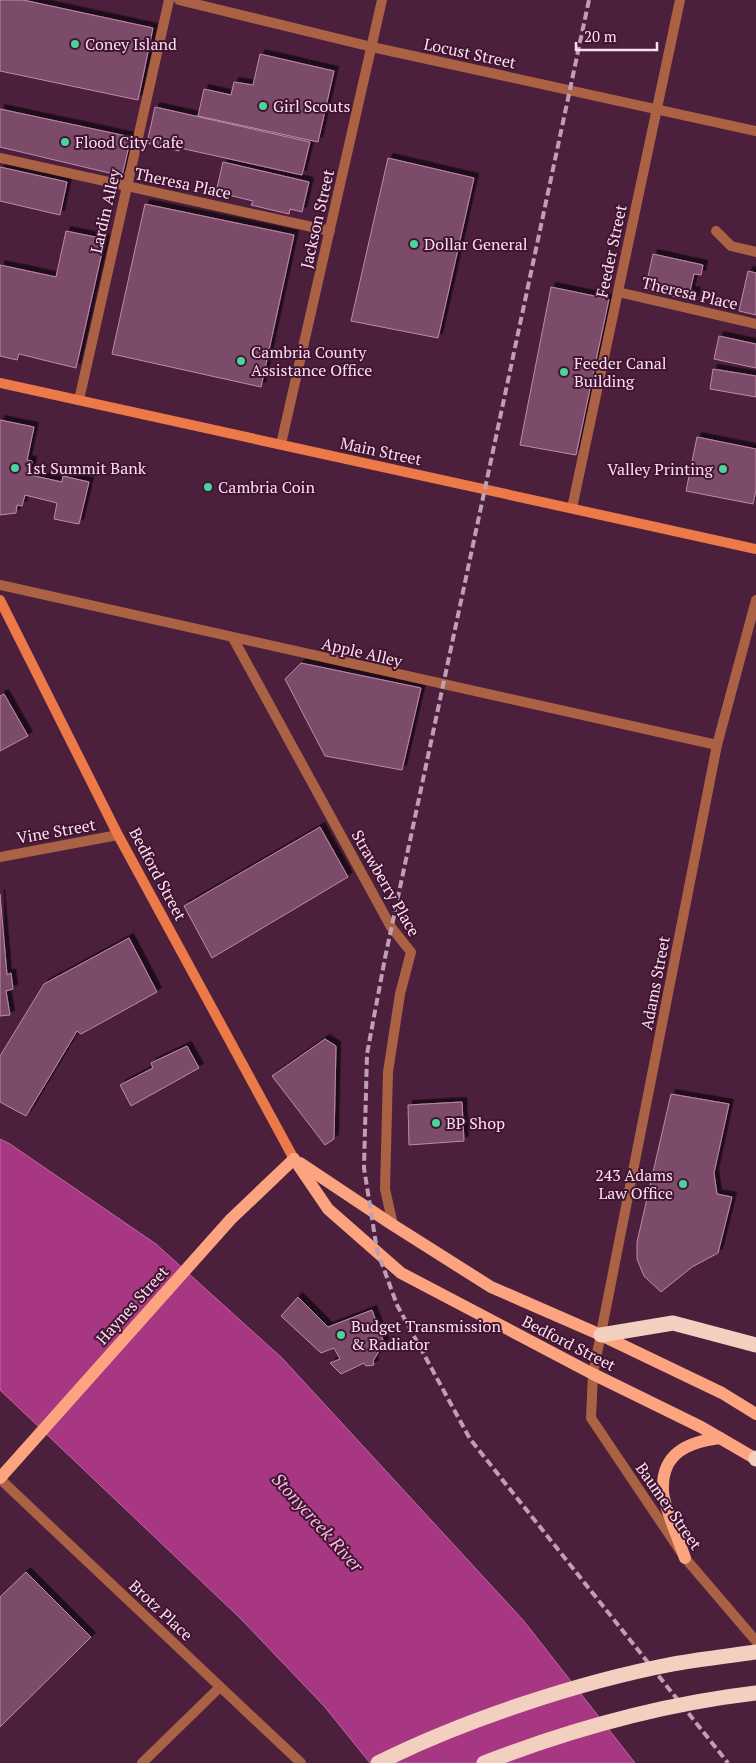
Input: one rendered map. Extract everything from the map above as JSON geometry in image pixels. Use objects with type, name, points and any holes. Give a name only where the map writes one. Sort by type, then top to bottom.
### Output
[{"type":"highway","points":[[601,1335],[672,1323],[756,1345]]},
{"type":"highway","points":[[378,1763],[470,1724],[567,1691],[672,1664],[756,1652]]},
{"type":"highway","points":[[484,1763],[544,1740],[630,1715],[725,1696],[756,1693]]},
{"type":"main road","name":"Main Street","points":[[0,383],[756,549]]},
{"type":"main road","name":"Bedford Street","points":[[0,600],[118,835],[294,1158],[328,1209],[401,1273],[593,1374],[720,1438],[756,1459]]},
{"type":"main road","name":"Bedford Street","points":[[294,1158],[393,1226],[491,1286],[601,1335],[722,1393],[756,1414]]},
{"type":"main road","name":"Haynes Street","points":[[0,1479],[231,1219],[294,1158]]},
{"type":"main road","points":[[685,1558],[663,1492],[666,1470],[677,1451],[698,1441],[720,1438]]},
{"type":"street","name":"Lardin Alley","points":[[79,400],[169,0]]},
{"type":"street","name":"Locust Street","points":[[179,0],[372,47],[756,131]]},
{"type":"street","name":"Jackson Street","points":[[282,444],[382,0]]},
{"type":"street","name":"Feeder Street","points":[[572,508],[680,0]]},
{"type":"street","name":"Theresa Place","points":[[0,158],[330,231]]},
{"type":"street","points":[[716,232],[731,246],[756,252]]},
{"type":"street","name":"Theresa Place","points":[[618,292],[756,324]]},
{"type":"street","name":"Apple Alley","points":[[0,586],[718,746]]},
{"type":"street","name":"Adams Street","points":[[593,1374],[718,746],[756,600]]},
{"type":"street","name":"Strawberry Place","points":[[233,638],[391,927],[410,952],[400,994],[388,1072],[385,1189],[393,1226]]},
{"type":"street","name":"Vine Street","points":[[0,857],[118,835]]},
{"type":"street","name":"Baumer Street","points":[[593,1374],[591,1418],[685,1558],[756,1641]]},
{"type":"street","name":"Brotz Place","points":[[0,1479],[301,1763]]},
{"type":"street","points":[[142,1763],[220,1687]]},
{"type":"water","name":"Stonycreek River","points":[[0,1139],[156,1244],[282,1358],[523,1620],[635,1763],[370,1763],[324,1706],[240,1618],[0,1390]]},
{"type":"building","name":"Coney Island","points":[[0,0],[23,0],[153,28],[138,100],[0,71]]},
{"type":"building","name":"Girl Scouts","points":[[260,54],[334,71],[318,142],[198,116],[204,89],[231,95],[234,82],[253,85]]},
{"type":"building","points":[[155,107],[310,142],[302,175],[180,148],[179,151],[147,143]]},
{"type":"building","name":"Flood City Cafe","points":[[0,109],[131,137],[122,176],[0,147]]},
{"type":"building","name":"Dollar General","points":[[388,158],[474,178],[438,338],[351,321]]},
{"type":"building","points":[[223,162],[309,182],[302,212],[290,209],[289,214],[251,205],[253,201],[216,192]]},
{"type":"building","points":[[0,167],[67,182],[60,215],[0,201]]},
{"type":"building","points":[[145,204],[294,235],[261,387],[112,354]]},
{"type":"building","points":[[66,231],[105,239],[76,368],[19,354],[17,360],[0,356],[0,265],[56,277]]},
{"type":"building","points":[[653,254],[703,265],[701,275],[694,274],[690,291],[696,292],[694,301],[645,290]]},
{"type":"building","points":[[748,271],[756,273],[756,315],[739,311]]},
{"type":"building","name":"Feeder Canal Building","points":[[551,287],[609,299],[576,455],[520,445]]},
{"type":"building","points":[[719,336],[756,344],[756,368],[714,359]]},
{"type":"building","points":[[713,369],[756,376],[756,397],[710,389]]},
{"type":"building","name":"1st Summit Bank","points":[[0,420],[34,427],[27,460],[32,461],[30,475],[62,482],[63,476],[89,482],[79,524],[54,519],[57,503],[25,495],[22,506],[17,505],[16,513],[0,515]]},
{"type":"building","name":"Valley Printing","points":[[697,437],[756,449],[756,490],[753,504],[686,491]]},
{"type":"building","points":[[301,663],[421,688],[402,770],[325,756],[285,679]]},
{"type":"building","points":[[4,694],[28,736],[0,751],[0,696]]},
{"type":"building","points":[[320,827],[348,877],[212,958],[184,906]]},
{"type":"building","points":[[0,894],[7,975],[11,973],[13,989],[6,991],[10,1015],[0,1016]]},
{"type":"building","points":[[129,938],[157,992],[81,1034],[77,1031],[26,1116],[0,1102],[0,1056],[44,984]]},
{"type":"building","points":[[325,1039],[336,1046],[334,1139],[325,1145],[272,1076]]},
{"type":"building","points":[[187,1046],[199,1068],[131,1106],[120,1085],[153,1068],[151,1063]]},
{"type":"building","name":"243 Adams Law Office","points":[[671,1094],[729,1104],[714,1173],[717,1194],[732,1197],[718,1253],[692,1267],[661,1292],[644,1276],[637,1259],[637,1242]]},
{"type":"building","name":"BP Shop","points":[[462,1102],[464,1141],[409,1145],[408,1105]]},
{"type":"building","name":"Budget Transmission & Radiator","points":[[298,1297],[328,1327],[372,1310],[384,1343],[373,1361],[374,1365],[366,1366],[364,1363],[341,1374],[330,1363],[340,1359],[334,1348],[321,1353],[281,1316]]},
{"type":"building","points":[[26,1572],[91,1637],[0,1727],[0,1597]]},
{"type":"railway","points":[[589,0],[385,958],[367,1054],[364,1168],[377,1250],[397,1305],[470,1439],[728,1763]]},
{"type":"place","name":"Coney Island","points":[[75,44]]},
{"type":"place","name":"Girl Scouts","points":[[263,106]]},
{"type":"place","name":"Flood City Cafe","points":[[65,142]]},
{"type":"place","name":"Dollar General","points":[[414,244]]},
{"type":"place","name":"Cambria County Assistance Office","points":[[241,361]]},
{"type":"place","name":"Feeder Canal Building","points":[[564,372]]},
{"type":"place","name":"1st Summit Bank","points":[[15,468]]},
{"type":"place","name":"Valley Printing","points":[[723,469]]},
{"type":"place","name":"Cambria Coin","points":[[208,487]]},
{"type":"place","name":"BP Shop","points":[[436,1123]]},
{"type":"place","name":"243 Adams Law Office","points":[[683,1184]]},
{"type":"place","name":"Budget Transmission & Radiator","points":[[341,1335]]}]
